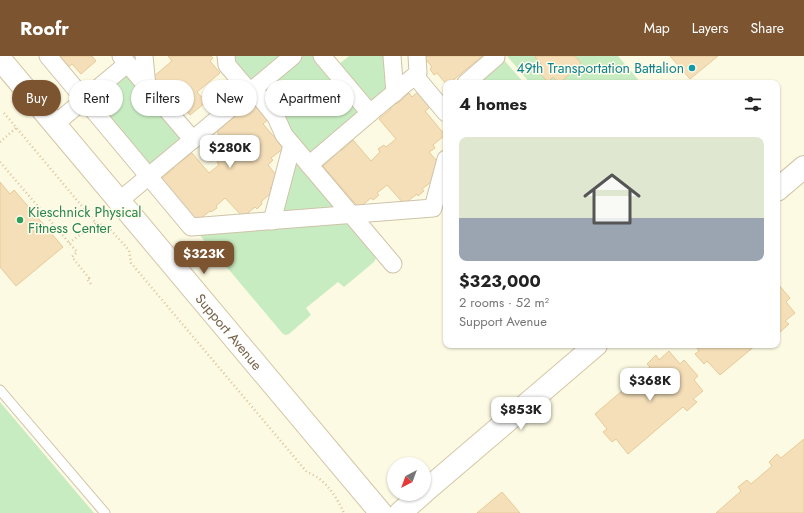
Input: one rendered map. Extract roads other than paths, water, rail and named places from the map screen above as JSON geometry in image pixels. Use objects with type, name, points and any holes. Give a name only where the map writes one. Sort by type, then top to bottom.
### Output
[{"type":"street","points":[[48,56],[69,81]]},
{"type":"street","points":[[144,56],[146,80]]},
{"type":"street","points":[[226,56],[227,65],[241,80]]},
{"type":"street","points":[[257,87],[293,56]]},
{"type":"street","points":[[322,56],[370,113]]},
{"type":"street","points":[[392,56],[395,93]]},
{"type":"street","points":[[309,165],[418,73],[417,56]]},
{"type":"street","points":[[469,80],[497,56]]},
{"type":"street","name":"Support Avenue","points":[[0,58],[381,513]]},
{"type":"street","points":[[104,80],[124,60],[142,80]]},
{"type":"street","points":[[415,76],[443,105]]},
{"type":"street","points":[[257,96],[276,117],[284,135],[292,145],[393,264]]},
{"type":"street","points":[[55,124],[69,113]]},
{"type":"street","points":[[98,116],[191,227],[433,208],[443,170]]},
{"type":"street","points":[[173,116],[193,140]]},
{"type":"street","points":[[119,201],[222,116]]},
{"type":"street","points":[[272,221],[292,145]]},
{"type":"street","points":[[780,187],[804,167]]},
{"type":"street","points":[[431,486],[592,348]]},
{"type":"street","points":[[400,513],[414,501]]},
{"type":"lane","points":[[0,390],[105,513]]},
{"type":"place","name":"49th Transportation Battalion","points":[[692,68]]},
{"type":"place","name":"Kieschnick Physical Fitness Center","points":[[20,220]]}]
